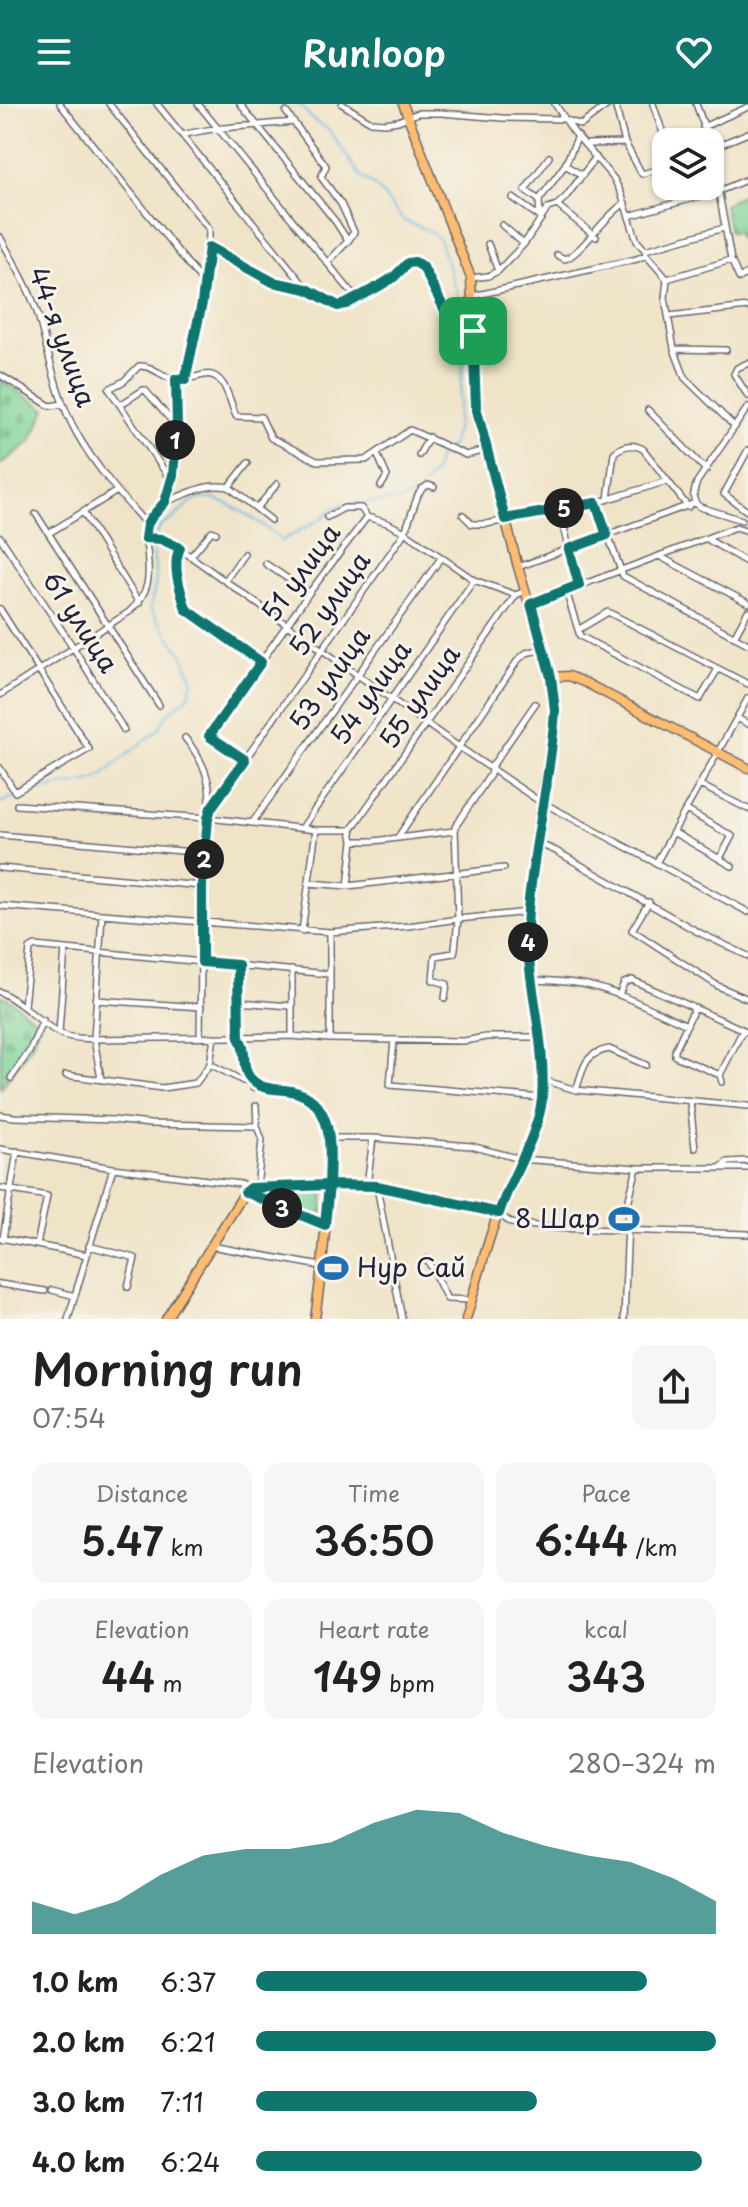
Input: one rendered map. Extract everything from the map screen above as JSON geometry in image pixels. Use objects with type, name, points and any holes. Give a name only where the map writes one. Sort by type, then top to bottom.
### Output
[{"type":"main road","points":[[403,104],[471,278],[476,407],[518,567],[520,593],[531,604],[544,649],[555,710],[528,912],[528,949],[540,1037],[542,1098],[535,1128],[499,1213],[466,1319]]},
{"type":"main road","points":[[551,677],[569,676],[586,683],[748,768]]},
{"type":"main road","points":[[315,1319],[329,1185]]},
{"type":"main road","points":[[166,1319],[250,1190],[367,1185],[499,1213]]},
{"type":"street","points":[[60,104],[204,284]]},
{"type":"street","points":[[109,104],[209,229],[199,320],[185,380]]},
{"type":"street","points":[[157,104],[307,289]]},
{"type":"street","points":[[198,104],[356,298]]},
{"type":"street","points":[[240,104],[348,241]]},
{"type":"street","points":[[342,104],[371,122],[385,123],[418,113],[441,113],[564,119],[581,125],[609,104]]},
{"type":"street","points":[[556,104],[564,119],[614,179],[637,241],[667,279],[665,298],[674,349],[685,378],[735,427]]},
{"type":"street","points":[[615,104],[625,143],[642,174],[652,171]]},
{"type":"street","points":[[653,104],[661,128]]},
{"type":"street","points":[[696,104],[703,127],[748,105]]},
{"type":"street","points":[[286,112],[326,166],[321,177],[341,204],[354,232],[327,263]]},
{"type":"street","points":[[182,135],[294,122]]},
{"type":"street","points":[[724,141],[748,133]]},
{"type":"street","points":[[540,217],[539,200],[565,165],[578,136]]},
{"type":"street","points":[[586,144],[625,143]]},
{"type":"street","points":[[539,200],[525,190],[549,157]]},
{"type":"street","points":[[471,278],[498,271],[524,244],[540,217],[565,198],[596,157]]},
{"type":"street","points":[[565,165],[582,175]]},
{"type":"street","points":[[724,189],[748,179]]},
{"type":"street","points":[[513,198],[540,217]]},
{"type":"street","points":[[629,216],[687,200]]},
{"type":"street","points":[[720,200],[731,260],[739,278],[748,273]]},
{"type":"street","points":[[557,255],[565,259],[574,256],[607,217],[625,203]]},
{"type":"street","points":[[557,205],[594,235]]},
{"type":"street","points":[[502,225],[524,244]]},
{"type":"street","points":[[472,296],[637,259],[645,253],[724,228]]},
{"type":"street","name":"44-я улица","points":[[0,237],[26,282],[63,404],[76,433],[117,491],[147,525]]},
{"type":"street","points":[[488,244],[498,271]]},
{"type":"street","points":[[209,247],[273,282],[307,289],[338,306],[381,285],[408,263],[415,262],[423,267],[456,332],[473,331]]},
{"type":"street","points":[[667,279],[731,260]]},
{"type":"street","points":[[669,316],[748,307]]},
{"type":"street","points":[[674,349],[726,350]]},
{"type":"street","points":[[748,363],[737,368],[734,374],[748,396]]},
{"type":"street","points":[[172,482],[109,389],[124,381],[139,366],[148,366],[166,377],[185,380],[212,374],[230,397],[236,416],[261,417],[271,438],[317,461],[359,462],[377,454],[410,430],[466,455],[487,450]]},
{"type":"street","points":[[0,375],[50,406],[63,404]]},
{"type":"street","points":[[1,693],[129,612],[146,593],[147,525],[165,502],[172,482],[177,427],[176,379]]},
{"type":"street","points":[[120,405],[145,390],[177,427]]},
{"type":"street","points":[[742,520],[700,507],[693,495],[697,482],[748,407]]},
{"type":"street","points":[[648,410],[706,470]]},
{"type":"street","points":[[419,455],[429,437]]},
{"type":"street","points":[[608,499],[614,453],[621,447],[636,445],[643,449],[688,507]]},
{"type":"street","points":[[531,604],[736,527],[747,511],[724,494],[748,450]]},
{"type":"street","points":[[377,454],[387,476],[381,486]]},
{"type":"street","points":[[229,487],[248,463]]},
{"type":"street","points":[[463,515],[472,524],[486,524],[596,503],[667,481]]},
{"type":"street","points":[[257,508],[277,484]]},
{"type":"street","name":"52 улица","points":[[208,818],[211,808],[405,532],[422,489],[428,485],[434,487]]},
{"type":"street","points":[[165,502],[205,486],[229,487],[271,520]]},
{"type":"street","points":[[49,533],[117,491]]},
{"type":"street","points":[[596,503],[623,576],[748,644]]},
{"type":"street","points":[[518,567],[695,503]]},
{"type":"street","points":[[327,517],[344,508],[361,508],[367,517],[405,532],[474,580],[486,586],[520,593]]},
{"type":"street","points":[[559,509],[579,585]]},
{"type":"street","points":[[83,512],[139,603]]},
{"type":"street","points":[[36,514],[159,705]]},
{"type":"street","name":"51 улица","points":[[245,760],[209,736],[309,593],[367,517]]},
{"type":"street","points":[[736,527],[748,531]]},
{"type":"street","points":[[191,556],[208,534],[212,531],[216,533]]},
{"type":"street","name":"61 улица","points":[[0,537],[124,730]]},
{"type":"street","points":[[149,538],[161,539],[180,548],[536,799],[748,912]]},
{"type":"street","points":[[706,539],[748,563]]},
{"type":"street","points":[[180,548],[177,569],[186,609],[261,662]]},
{"type":"street","points":[[225,581],[244,554]]},
{"type":"street","points":[[658,556],[748,603]]},
{"type":"street","name":"53 улица","points":[[252,823],[441,558]]},
{"type":"street","points":[[266,564],[309,593]]},
{"type":"street","name":"54 улица","points":[[302,828],[474,580]]},
{"type":"street","points":[[566,591],[580,636],[700,699],[718,669]]},
{"type":"street","name":"55 улица","points":[[351,830],[520,593]]},
{"type":"street","points":[[0,609],[89,749],[15,792],[1,772]]},
{"type":"street","points":[[734,637],[748,611]]},
{"type":"street","points":[[578,630],[608,612],[748,684]]},
{"type":"street","points":[[398,837],[518,660],[526,653],[544,649]]},
{"type":"street","points":[[656,863],[748,698]]},
{"type":"street","points":[[445,998],[447,984],[432,978],[434,958],[455,951],[458,919],[455,827],[535,704]]},
{"type":"street","points":[[737,718],[748,724]]},
{"type":"street","points":[[185,738],[199,756],[210,786],[202,886],[200,1037]]},
{"type":"street","points":[[700,785],[748,809]]},
{"type":"street","points":[[17,805],[208,818],[316,830],[351,830],[353,841],[348,886]]},
{"type":"street","points":[[686,810],[732,836],[720,858]]},
{"type":"street","points":[[302,931],[316,830]]},
{"type":"street","points":[[353,841],[454,831]]},
{"type":"street","points":[[673,832],[732,866]]},
{"type":"street","points":[[0,835],[204,853]]},
{"type":"street","points":[[537,843],[649,902],[698,932],[748,956]]},
{"type":"street","points":[[0,868],[202,886]]},
{"type":"street","points":[[309,883],[348,886],[504,868]]},
{"type":"street","points":[[649,902],[632,930],[718,986],[748,999]]},
{"type":"street","points":[[0,906],[330,932],[528,912]]},
{"type":"street","points":[[101,1079],[94,1039],[102,914]]},
{"type":"street","points":[[330,932],[330,1039]]},
{"type":"street","points":[[24,1006],[30,949],[35,946],[329,974]]},
{"type":"street","points":[[59,1033],[65,949]]},
{"type":"street","points":[[238,965],[239,1038],[244,1044],[246,1071],[252,1080],[267,1089],[291,1091],[322,1109],[330,1138],[329,1185]]},
{"type":"street","points":[[292,970],[292,1036]]},
{"type":"street","points":[[531,980],[590,986],[619,995],[687,1025]]},
{"type":"street","points":[[619,995],[624,983],[632,980],[746,1031],[721,1079],[675,1056],[694,1009]]},
{"type":"street","points":[[0,992],[59,1033],[70,1037],[292,1036],[464,1041],[486,1037],[540,1037]]},
{"type":"street","points":[[96,1000],[201,1007]]},
{"type":"street","points":[[239,1002],[291,1006]]},
{"type":"street","points":[[11,1078],[29,1052],[43,1020]]},
{"type":"street","points":[[66,1075],[162,1088],[196,1083],[210,1064],[214,1037]]},
{"type":"street","points":[[394,1040],[390,1085],[542,1098]]},
{"type":"street","points":[[576,1090],[586,1060],[605,1050],[646,1065]]},
{"type":"street","points":[[210,1064],[243,1081],[252,1080]]},
{"type":"street","points":[[252,1080],[253,1088]]},
{"type":"street","points":[[542,1080],[576,1090],[748,1106]]},
{"type":"street","points":[[690,1102],[695,1148]]},
{"type":"street","points":[[250,1190],[262,1140],[257,1126],[256,1106]]},
{"type":"street","points":[[0,1115],[150,1124],[257,1126]]},
{"type":"street","points":[[330,1138],[373,1138],[471,1146],[521,1159],[637,1168],[748,1168]]},
{"type":"street","points":[[367,1185],[373,1138]]},
{"type":"street","points":[[0,1149],[113,1168],[240,1184],[325,1225]]},
{"type":"street","points":[[17,1151],[2,1238],[87,1255]]},
{"type":"street","points":[[720,1168],[727,1162],[748,1161]]},
{"type":"street","points":[[68,1319],[113,1168]]},
{"type":"street","points":[[624,1319],[626,1230],[629,1199],[637,1168]]},
{"type":"street","points":[[377,1186],[402,1319]]},
{"type":"street","points":[[0,1188],[47,1196],[37,1245]]},
{"type":"street","points":[[499,1213],[517,1225],[748,1234]]},
{"type":"street","points":[[89,1246],[135,1258],[128,1287]]},
{"type":"street","points":[[211,1246],[322,1266]]},
{"type":"street","points":[[427,1259],[447,1299],[472,1300]]},
{"type":"street","points":[[0,1284],[75,1296]]},
{"type":"green space","points":[[748,191],[748,239],[741,241],[737,232],[730,232],[724,205]]},
{"type":"green space","points":[[0,380],[46,409],[30,442],[0,465]]},
{"type":"green space","points":[[0,996],[40,1023],[31,1046],[1,1088]]},
{"type":"green space","points":[[324,1189],[322,1222],[268,1200],[270,1191]]},
{"type":"waterway","points":[[299,104],[313,120],[328,129],[360,175],[378,189],[404,221],[428,230],[439,239],[460,303],[461,330]]},
{"type":"waterway","points":[[462,337],[464,349]]},
{"type":"waterway","points":[[423,486],[433,474],[440,456],[451,446],[456,430],[464,356]]},
{"type":"waterway","points":[[156,535],[161,525],[191,502],[201,499],[239,510],[282,541],[339,506],[402,500],[416,494]]},
{"type":"waterway","points":[[0,803],[23,793],[92,781],[104,775],[158,730],[168,713],[188,697],[193,681],[182,654],[150,609],[156,582],[154,541]]},
{"type":"place","name":"8 Шар","points":[[624,1219]]},
{"type":"place","name":"Нур Сай","points":[[333,1268]]},
{"type":"route","points":[[473,331],[456,332],[423,267],[415,262],[408,263],[381,285],[338,306],[307,289],[273,282],[209,247],[202,303],[185,380],[176,379],[177,427],[173,475],[165,502],[147,525],[145,538],[161,539],[180,548],[177,569],[186,609],[261,662],[209,736],[245,760],[211,808],[208,818],[202,886],[202,962],[238,965],[239,1038],[244,1044],[246,1071],[252,1080],[267,1089],[291,1091],[313,1101],[322,1109],[330,1138],[329,1185],[250,1188],[245,1192],[325,1225],[329,1185],[377,1186],[499,1213],[535,1128],[542,1098],[540,1037],[528,949],[528,912],[555,710],[554,689],[531,604],[579,585],[569,549],[607,535],[596,503],[505,519],[476,407],[473,331]]}]
